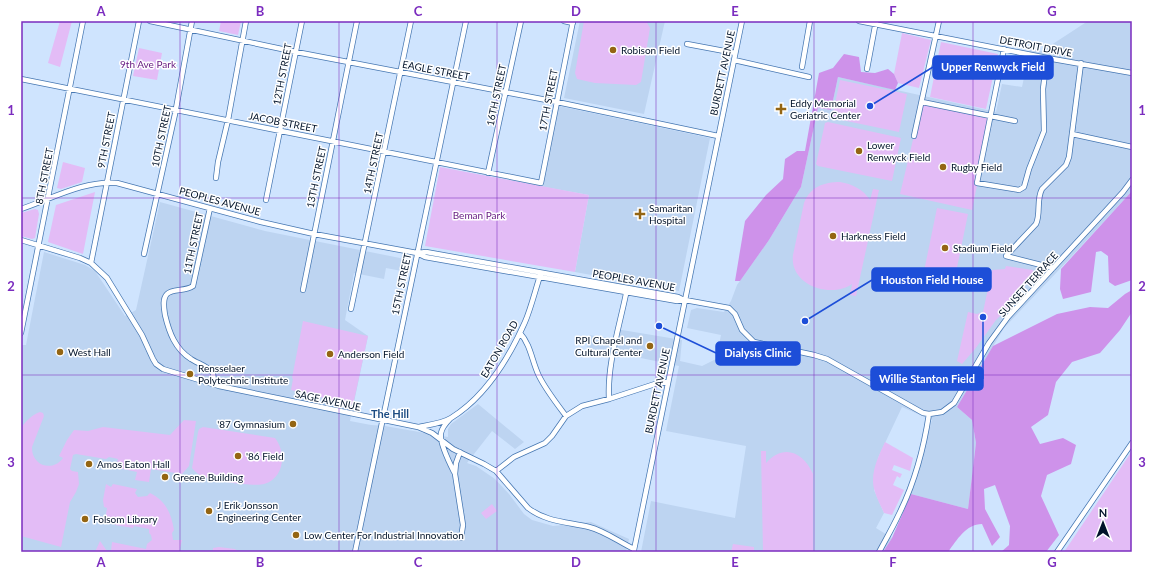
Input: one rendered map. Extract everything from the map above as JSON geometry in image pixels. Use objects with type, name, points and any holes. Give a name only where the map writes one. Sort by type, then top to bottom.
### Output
[{"type":"street","name":"8TH STREET","points":[[21,333],[83,21]]},
{"type":"street","name":"9TH STREET","points":[[91,263],[139,21]]},
{"type":"street","name":"EAGLE STREET","points":[[150,21],[296,52],[556,102],[718,136]]},
{"type":"street","name":"10TH STREET","points":[[144,254],[176,110],[192,21]]},
{"type":"street","points":[[216,178],[246,21]]},
{"type":"street","name":"12TH STREET","points":[[266,200],[302,21]]},
{"type":"street","name":"13TH STREET","points":[[303,290],[357,21]]},
{"type":"street","name":"14TH STREET","points":[[351,309],[385,152],[411,21]]},
{"type":"street","name":"15TH STREET","points":[[355,552],[466,21]]},
{"type":"street","name":"16TH STREET","points":[[488,173],[521,21]]},
{"type":"street","points":[[564,21],[573,22]]},
{"type":"street","name":"BURDETT AVENUE","points":[[634,551],[742,21]]},
{"type":"street","points":[[802,67],[810,21]]},
{"type":"street","name":"DETROIT DRIVE","points":[[859,21],[876,23],[1047,58],[1132,73]]},
{"type":"street","points":[[914,136],[939,21]]},
{"type":"street","name":"17TH STREET","points":[[541,183],[573,22]]},
{"type":"street","points":[[867,69],[876,23]]},
{"type":"street","points":[[687,44],[735,53]]},
{"type":"street","points":[[1004,49],[977,183],[1019,190],[1022,190],[1026,184],[1029,169],[1044,131],[1043,89],[1047,58]]},
{"type":"street","points":[[734,60],[809,77]]},
{"type":"street","points":[[1053,268],[1006,256],[1036,224],[1038,218],[1040,193],[1042,189],[1068,161],[1081,63]]},
{"type":"street","name":"JACOB STREET","points":[[21,79],[541,183]]},
{"type":"street","points":[[922,102],[1015,121]]},
{"type":"street","points":[[1072,134],[1132,147]]},
{"type":"street","name":"SUNSET TERRACE","points":[[929,414],[942,412],[954,403],[989,343],[999,329],[1123,192],[1132,180]]},
{"type":"street","name":"PEOPLES AVENUE","points":[[21,209],[86,186],[107,182],[126,185],[261,222],[314,234],[417,253],[425,257],[678,297],[684,300],[729,308],[735,314],[742,330],[754,342],[821,357],[923,413],[929,414]]},
{"type":"street","name":"11TH STREET","points":[[210,208],[193,286],[184,290],[168,293],[164,299],[164,311],[168,329],[173,340],[190,358],[212,372],[214,376],[213,384]]},
{"type":"street","points":[[21,240],[80,258],[91,263]]},
{"type":"street","name":"SAGE AVENUE","points":[[91,263],[107,278],[142,335],[156,364],[163,369],[213,384],[264,396],[382,421],[418,427],[432,433],[453,449],[496,471],[528,508],[539,515],[590,528],[634,551]]},
{"type":"street","name":"EATON ROAD","points":[[441,440],[441,433],[445,424],[473,402],[491,382],[520,334],[526,321],[541,275]]},
{"type":"street","points":[[609,399],[611,366],[627,290]]},
{"type":"street","points":[[520,334],[526,340],[540,378],[566,416]]},
{"type":"street","points":[[496,471],[514,456],[545,443],[552,436],[566,416],[582,406],[658,383],[668,382]]},
{"type":"street","points":[[879,552],[899,513],[911,485],[927,427],[929,414]]},
{"type":"street","name":"EATON ROAD","points":[[418,427],[428,426],[450,419]]},
{"type":"street","points":[[441,440],[455,474],[461,509],[461,538]]},
{"type":"street","points":[[1057,552],[1132,443]]},
{"type":"street","points":[[455,474],[456,463],[460,452]]},
{"type":"shaded area","points":[[580,21],[665,21],[644,114],[564,98]]},
{"type":"shaded area","points":[[1088,21],[1132,21],[1132,191],[1004,328],[957,407],[972,420],[976,443],[968,509],[911,494],[932,420],[902,407],[878,458],[874,490],[884,513],[876,528],[892,538],[883,552],[641,552],[651,501],[735,518],[746,446],[666,431],[679,366],[617,353],[615,359],[586,354],[589,335],[614,339],[616,329],[682,340],[680,361],[702,366],[716,359],[721,335],[687,328],[691,310],[697,308],[724,312],[731,301],[737,285],[769,240],[801,187],[818,108],[831,110],[838,77],[996,112],[1002,84],[1022,87],[1030,49],[1042,51]]},
{"type":"shaded area","points":[[844,54],[859,57],[861,72],[875,73],[888,69],[894,74],[898,83],[895,90],[838,77],[831,110],[818,108],[801,187],[769,240],[740,281],[735,281],[745,221],[766,195],[783,179],[785,159],[797,151],[805,151],[819,73],[833,68]]},
{"type":"shaded area","name":"Samaritan Hospital","points":[[554,105],[710,138],[679,291],[575,272],[589,195],[539,186]]},
{"type":"shaded area","points":[[1132,191],[1132,280],[1115,286],[1109,282],[1108,256],[1101,251],[1096,252],[1091,292],[1063,299],[1060,289],[1061,269]]},
{"type":"shaded area","name":"Rensselaer Polytechnic Institute","points":[[160,202],[265,231],[410,260],[407,272],[386,268],[384,279],[354,273],[345,320],[368,336],[350,421],[448,437],[448,429],[451,424],[478,404],[524,442],[515,449],[492,431],[467,463],[476,466],[495,479],[509,494],[524,514],[532,520],[553,526],[591,522],[629,539],[626,552],[21,552],[21,345],[26,345],[44,252],[85,265],[95,271],[125,316],[136,310]]},
{"type":"shaded area","points":[[1132,290],[1132,312],[1120,330],[1100,353],[1072,362],[1056,382],[1048,415],[1031,427],[1040,444],[1063,438],[1076,445],[1071,464],[1047,475],[1041,496],[1059,535],[1046,552],[1001,552],[1009,545],[1010,526],[995,485],[984,489],[985,509],[1000,537],[992,546],[982,524],[971,527],[962,534],[948,552],[883,552],[892,538],[911,494],[968,509],[976,443],[972,420],[957,407],[993,346],[1057,314],[1090,307],[1108,308]]},
{"type":"green space","points":[[60,21],[72,21],[60,67],[48,63]]},
{"type":"green space","points":[[221,21],[241,21],[238,35],[219,31]]},
{"type":"green space","name":"Robison Field","points":[[584,21],[646,21],[650,28],[641,82],[636,85],[595,83],[577,79],[575,73]]},
{"type":"green space","points":[[902,33],[931,40],[919,88],[898,83],[894,74]]},
{"type":"green space","points":[[941,42],[998,54],[986,109],[930,97]]},
{"type":"green space","name":"9th Ave Park","points":[[139,48],[162,53],[157,80],[133,76]]},
{"type":"green space","points":[[840,80],[907,94],[899,132],[832,118]]},
{"type":"green space","name":"Rugby Field","points":[[922,102],[991,116],[972,210],[900,194]]},
{"type":"green space","name":"Lower Renwyck Field","points":[[828,122],[901,138],[892,181],[818,166],[816,164],[825,123]]},
{"type":"green space","points":[[63,162],[85,168],[82,182],[61,189],[57,188]]},
{"type":"green space","name":"Beman Park","points":[[440,167],[589,195],[575,272],[425,246]]},
{"type":"green space","points":[[840,182],[857,188],[870,200],[873,189],[879,190],[856,296],[850,295],[852,284],[833,290],[813,286],[804,281],[798,274],[794,265],[793,255],[804,203],[810,193],[818,186]]},
{"type":"green space","points":[[95,192],[83,254],[48,242],[56,205]]},
{"type":"green space","name":"Stadium Field","points":[[937,208],[968,214],[953,287],[922,281]]},
{"type":"green space","points":[[35,209],[38,210],[39,214],[35,238],[32,239],[21,236],[21,213]]},
{"type":"green space","points":[[1006,266],[1033,270],[1034,273],[1009,307],[996,320],[962,364],[957,361],[968,312],[977,314],[983,312],[992,270],[1005,269]]},
{"type":"green space","name":"Anderson Field","points":[[303,321],[368,336],[353,405],[291,390]]},
{"type":"green space","points":[[40,412],[43,413],[44,416],[32,447],[35,458],[43,465],[53,465],[58,463],[63,458],[59,456],[74,430],[88,431],[103,427],[170,435],[184,420],[196,421],[189,466],[182,474],[151,469],[149,482],[135,480],[137,472],[114,467],[118,459],[109,457],[106,459],[76,454],[73,455],[70,469],[78,472],[79,484],[70,502],[61,547],[21,536],[21,428],[29,418]]},
{"type":"green space","name":"'86 Field","points":[[203,427],[275,438],[279,444],[282,458],[282,464],[276,476],[271,481],[259,485],[225,482],[209,479],[200,475],[192,468],[198,432],[199,429]]},
{"type":"green space","points":[[885,442],[913,458],[910,471],[894,465],[892,470],[902,474],[900,478],[897,476],[893,485],[904,490],[892,515],[884,513],[873,486],[875,466]]},
{"type":"green space","points":[[761,451],[766,451],[766,463],[779,453],[786,452],[799,456],[809,466],[813,474],[813,552],[763,552]]},
{"type":"green space","points":[[1132,451],[1132,552],[1064,552]]},
{"type":"green space","points":[[106,484],[111,487],[113,484],[137,489],[135,493],[138,497],[147,496],[150,493],[156,496],[167,508],[171,518],[174,530],[172,533],[173,540],[182,540],[179,552],[95,552],[100,541],[107,551],[111,551],[112,542],[146,549],[147,544],[152,540],[149,529],[134,526],[133,528],[115,525],[116,522],[105,520],[107,508],[104,507],[103,500]]},
{"type":"green space","points":[[492,504],[497,511],[486,519],[481,513]]},
{"type":"green space","points":[[733,544],[754,547],[754,552],[731,552]]},
{"type":"green space","points":[[219,547],[235,549],[239,552],[213,552],[213,548]]},
{"type":"place","name":"Robison Field","points":[[613,50]]},
{"type":"place","name":"Upper Renwyck Field","points":[[870,106]]},
{"type":"place","name":"Eddy Memorial Geriatric Center","points":[[781,109]]},
{"type":"place","name":"Lower Renwyck Field","points":[[859,151]]},
{"type":"place","name":"Rugby Field","points":[[943,167]]},
{"type":"place","name":"Samaritan Hospital","points":[[640,214]]},
{"type":"place","name":"Harkness Field","points":[[833,236]]},
{"type":"place","name":"Stadium Field","points":[[945,248]]},
{"type":"place","name":"Willie Stanton Field","points":[[983,317]]},
{"type":"place","name":"Houston Field House","points":[[805,321]]},
{"type":"place","name":"Dialysis Clinic","points":[[659,326]]},
{"type":"place","name":"RPI Chapel and Cultural Center","points":[[650,346]]},
{"type":"place","name":"West Hall","points":[[60,352]]},
{"type":"place","name":"Anderson Field","points":[[330,354]]},
{"type":"place","name":"Rensselaer Polytechnic Institute","points":[[190,374]]},
{"type":"place","name":"'87 Gymnasium","points":[[293,424]]},
{"type":"place","name":"'86 Field","points":[[238,456]]},
{"type":"place","name":"Amos Eaton Hall","points":[[89,464]]},
{"type":"place","name":"Greene Building","points":[[165,477]]},
{"type":"place","name":"J Erik Jonsson Engineering Center","points":[[209,511]]},
{"type":"place","name":"Folsom Library","points":[[85,519]]},
{"type":"place","name":"Low Center For Industrial Innovation","points":[[296,535]]},
{"type":"district","name":"The Hill","points":[[390,413]]}]
